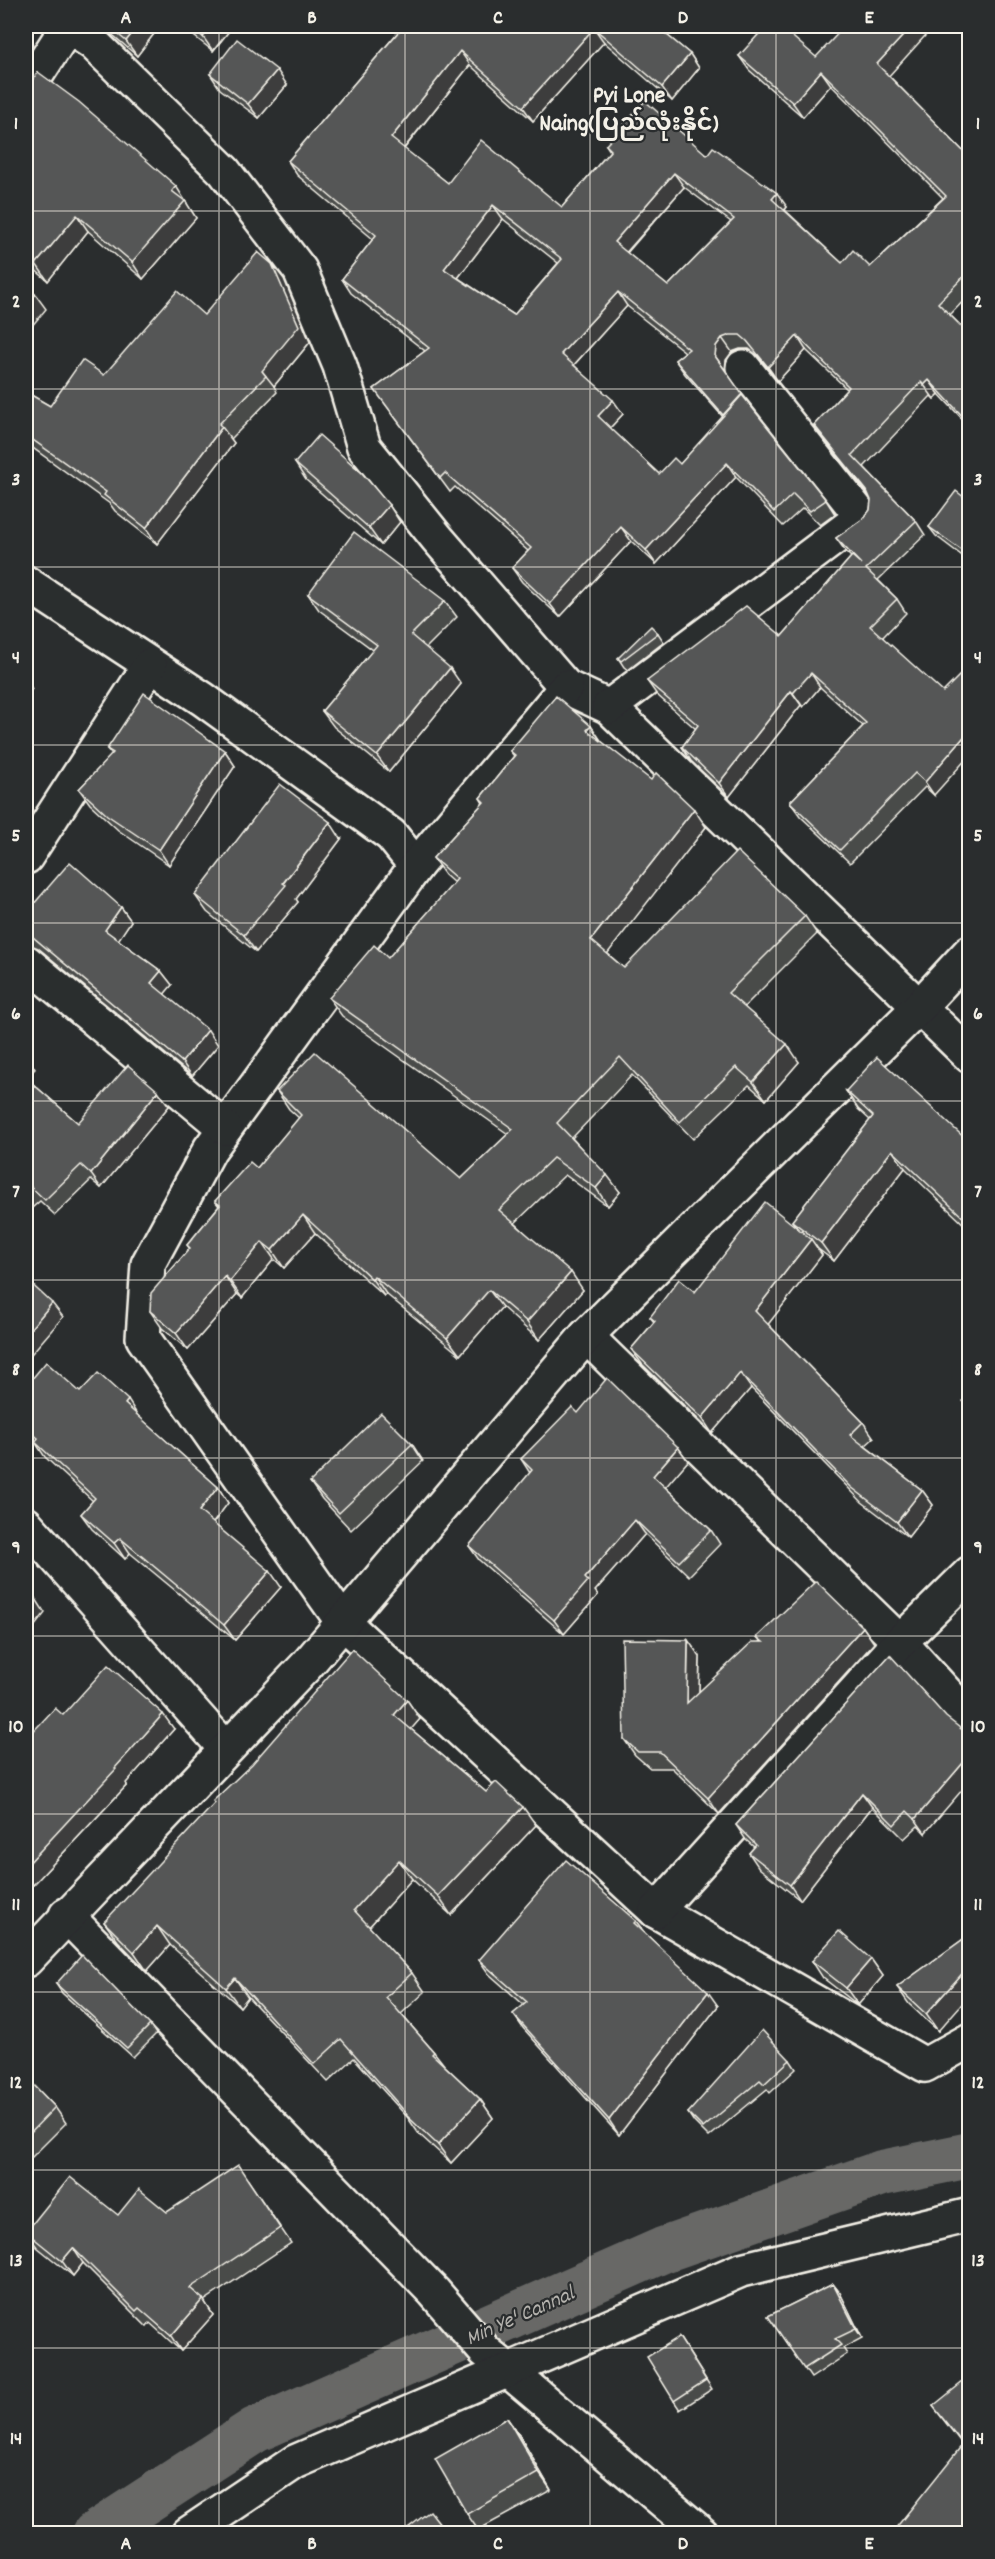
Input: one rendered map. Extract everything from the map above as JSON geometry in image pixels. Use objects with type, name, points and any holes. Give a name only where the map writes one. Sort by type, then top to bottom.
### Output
[{"type":"street","points":[[26,90],[67,26],[93,43],[224,171],[300,270],[340,366],[364,447],[437,538],[566,687],[609,707],[969,1056]]},
{"type":"street","points":[[609,707],[862,517],[743,367]]},
{"type":"street","points":[[26,583],[203,699],[391,835],[416,866]]},
{"type":"street","points":[[26,857],[150,665]]},
{"type":"street","points":[[566,687],[416,866],[210,1149],[148,1264],[143,1338],[342,1621],[656,1911],[925,2065],[969,2040]]},
{"type":"street","points":[[26,1960],[66,1915],[306,1666],[586,1336],[920,1006],[969,952]]},
{"type":"street","points":[[26,962],[225,1128]]},
{"type":"street","points":[[586,1336],[900,1642],[969,1719]]},
{"type":"street","points":[[26,1524],[226,1749]]},
{"type":"street","points":[[656,1911],[900,1642],[969,1573]]},
{"type":"street","points":[[66,1915],[434,2292],[496,2360],[702,2534]]},
{"type":"street","points":[[188,2534],[295,2462],[496,2360],[741,2270],[969,2215]]},
{"type":"building","points":[[108,26],[138,26],[126,41]]},
{"type":"building","points":[[189,26],[212,26],[203,37]]},
{"type":"building","points":[[396,26],[656,26],[690,54],[662,87],[594,28],[523,107],[460,51],[391,138],[448,183],[481,140],[562,207],[611,150],[606,145],[645,101],[707,155],[713,147],[777,193],[772,199],[842,263],[853,250],[870,267],[946,196],[821,71],[793,103],[739,56],[766,26],[780,26],[816,57],[845,26],[912,26],[877,64],[969,157],[969,271],[938,303],[969,334],[969,423],[929,380],[924,385],[921,382],[852,455],[916,521],[866,569],[897,599],[870,626],[943,692],[969,666],[969,731],[925,782],[915,773],[840,850],[790,802],[866,723],[811,673],[793,693],[791,691],[719,783],[682,747],[698,725],[647,681],[746,606],[782,636],[852,556],[861,564],[836,538],[864,518],[870,510],[871,500],[867,491],[814,425],[849,387],[797,336],[768,367],[740,335],[730,335],[722,338],[716,346],[715,356],[742,394],[723,415],[675,360],[689,349],[618,292],[561,354],[613,400],[598,416],[659,474],[674,458],[680,464],[742,395],[826,500],[810,511],[793,494],[774,512],[727,463],[646,550],[621,527],[550,604],[512,568],[531,548],[445,473],[440,478],[374,389],[429,348],[342,279],[376,235],[288,161],[400,30]],"holes":[[[674,173],[734,219],[668,286],[614,242]],[[493,205],[562,259],[514,315],[444,269]]]},
{"type":"building","points":[[237,39],[277,70],[248,104],[210,74]]},
{"type":"building","points":[[38,72],[79,102],[176,186],[172,191],[185,201],[132,262],[77,215],[36,264],[26,255],[26,210],[29,205],[26,203],[26,88]]},
{"type":"building","points":[[258,252],[272,264],[299,326],[262,371],[266,376],[219,424],[222,427],[146,528],[104,495],[106,492],[26,435],[26,392],[50,406],[82,360],[104,375],[177,291],[204,315]]},
{"type":"building","points":[[26,285],[35,294],[26,306]]},
{"type":"building","points":[[319,435],[362,473],[389,505],[369,528],[295,463]]},
{"type":"building","points":[[956,491],[969,501],[969,550],[967,554],[929,527]]},
{"type":"building","points":[[354,532],[445,601],[411,635],[450,668],[377,756],[322,711],[377,645],[308,594]]},
{"type":"building","points":[[651,626],[658,633],[621,661],[618,658]]},
{"type":"building","points":[[144,693],[225,751],[159,850],[107,815],[79,789],[113,753],[107,749]]},
{"type":"building","points":[[556,696],[591,726],[587,730],[651,780],[656,773],[694,809],[591,940],[624,968],[737,851],[805,916],[728,993],[787,1044],[753,1082],[736,1067],[680,1122],[620,1057],[557,1123],[607,1175],[596,1188],[553,1158],[499,1210],[571,1272],[527,1322],[489,1290],[447,1338],[374,1276],[372,1279],[303,1215],[272,1250],[262,1242],[230,1281],[225,1276],[176,1333],[150,1311],[151,1293],[190,1248],[187,1245],[220,1205],[215,1201],[250,1162],[257,1168],[301,1115],[277,1091],[315,1052],[461,1179],[513,1129],[329,998],[374,945],[388,958],[457,879],[433,858],[484,802],[480,798],[515,755],[510,751]]},
{"type":"building","points":[[280,784],[330,822],[283,883],[286,885],[244,935],[195,895]]},
{"type":"building","points":[[70,862],[121,907],[105,930],[161,971],[151,983],[208,1030],[182,1062],[26,932],[26,913]]},
{"type":"building","points":[[877,1057],[969,1142],[969,1223],[892,1150],[821,1243],[792,1221],[873,1116],[846,1091]]},
{"type":"building","points":[[128,1065],[158,1091],[91,1174],[81,1165],[45,1200],[30,1186],[26,1190],[26,1078],[78,1123]]},
{"type":"building","points":[[765,1202],[811,1239],[755,1311],[863,1422],[850,1435],[922,1490],[897,1522],[851,1487],[740,1373],[702,1418],[631,1349],[655,1321],[650,1317],[679,1279],[695,1292]]},
{"type":"building","points":[[26,1279],[52,1303],[26,1334]]},
{"type":"building","points":[[46,1362],[80,1392],[98,1373],[128,1400],[125,1404],[218,1487],[199,1511],[270,1571],[224,1625],[120,1538],[114,1543],[81,1514],[95,1498],[35,1442],[38,1438],[26,1428],[26,1386]]},
{"type":"building","points":[[607,1378],[678,1447],[653,1476],[711,1530],[679,1562],[635,1520],[585,1578],[588,1581],[554,1620],[469,1546],[532,1470],[521,1459],[572,1407],[578,1413]]},
{"type":"building","points":[[969,1392],[969,1406],[963,1401]]},
{"type":"building","points":[[381,1413],[412,1444],[339,1513],[310,1482]]},
{"type":"building","points":[[816,1581],[863,1627],[708,1798],[660,1752],[638,1752],[624,1739],[622,1639],[688,1640],[687,1703],[752,1642],[763,1642],[757,1637]]},
{"type":"building","points":[[26,1591],[36,1599],[26,1612]]},
{"type":"building","points":[[352,1649],[407,1700],[394,1715],[486,1792],[496,1782],[523,1807],[438,1896],[399,1860],[354,1910],[412,1973],[386,1997],[434,2052],[432,2054],[480,2099],[438,2145],[406,2115],[341,2039],[314,2064],[235,1978],[226,1988],[157,1926],[134,1952],[104,1922],[215,1803],[213,1801],[252,1764]]},
{"type":"building","points":[[890,1655],[946,1717],[969,1735],[969,1756],[915,1819],[907,1811],[894,1825],[862,1793],[790,1885],[749,1853],[756,1845],[736,1825]]},
{"type":"building","points":[[108,1665],[163,1714],[116,1769],[26,1866],[26,1739],[55,1708],[63,1715]]},
{"type":"building","points":[[566,1860],[636,1921],[634,1923],[708,1992],[609,2120],[513,2014],[527,2002],[479,1960]]},
{"type":"building","points":[[839,1931],[871,1959],[846,1988],[812,1961]]},
{"type":"building","points":[[969,1935],[969,1966],[926,2014],[897,1987]]},
{"type":"building","points":[[82,1955],[150,2025],[127,2048],[56,1984]]},
{"type":"building","points":[[762,2030],[790,2060],[764,2084],[760,2080],[703,2128],[688,2113]]},
{"type":"building","points":[[26,2077],[55,2107],[26,2137]]},
{"type":"building","points":[[238,2165],[280,2228],[190,2288],[203,2299],[171,2336],[139,2308],[136,2311],[73,2248],[62,2261],[26,2232],[70,2177],[118,2215],[139,2189],[167,2212]]},
{"type":"building","points":[[833,2284],[856,2329],[835,2339],[841,2345],[804,2369],[768,2316]]},
{"type":"building","points":[[679,2337],[706,2380],[674,2401],[647,2357]]},
{"type":"building","points":[[964,2381],[969,2388],[969,2534],[891,2534],[963,2444],[933,2406]]},
{"type":"building","points":[[507,2418],[539,2473],[467,2514],[435,2459]]},
{"type":"building","points":[[430,2511],[448,2534],[400,2534]]},
{"type":"waterway","name":"Min Ye' Cannal","points":[[95,2534],[255,2430],[663,2250],[882,2173],[970,2155]]},
{"type":"district","name":"Pyi Lone Naing(ပြည်လုံးနိုင်)","points":[[629,108]]}]
